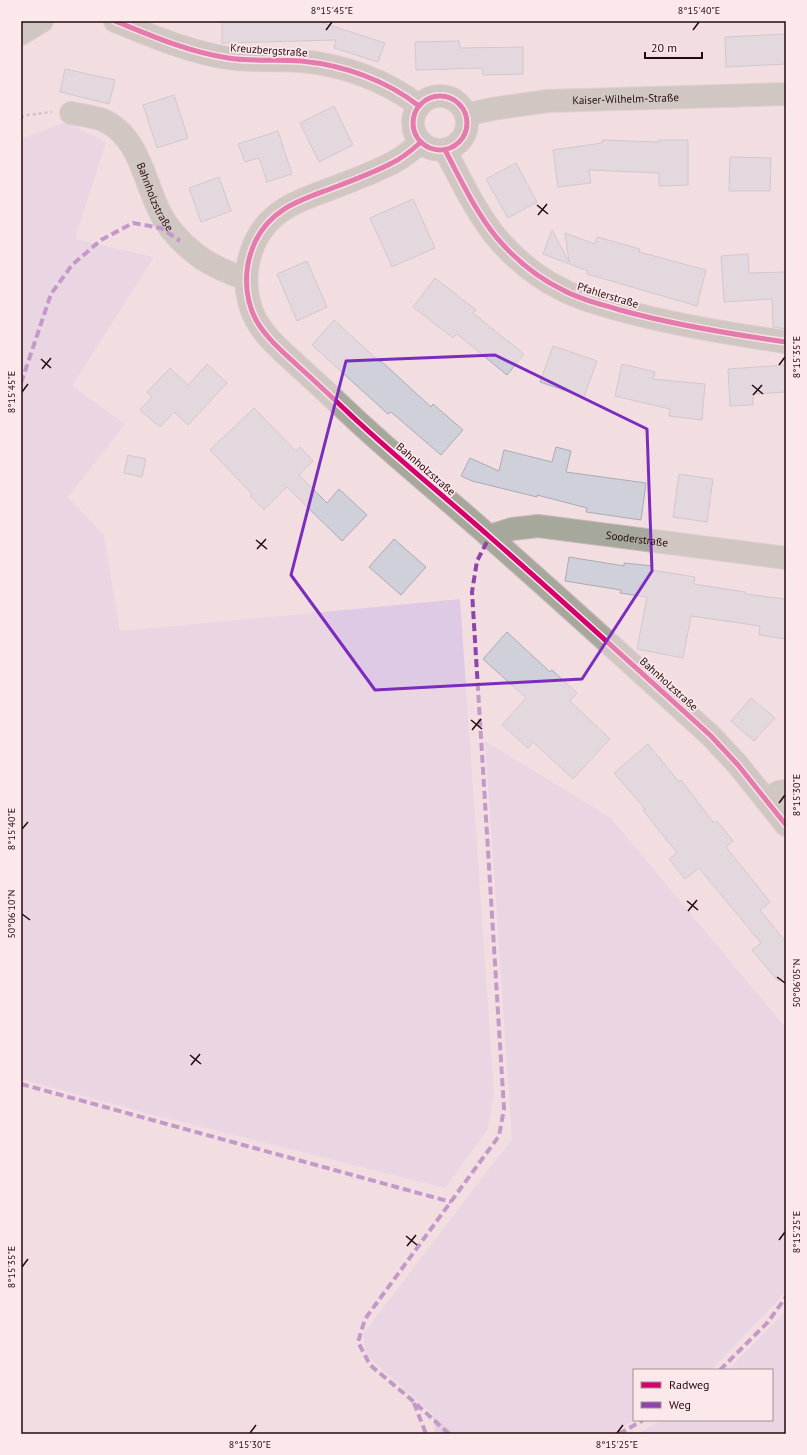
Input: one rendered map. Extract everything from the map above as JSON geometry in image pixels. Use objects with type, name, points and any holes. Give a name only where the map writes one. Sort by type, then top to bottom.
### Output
[{"type":"street","points":[[21,34],[42,21]]},
{"type":"street","name":"Kreuzbergstraße","points":[[115,21],[178,46],[211,55],[230,58],[301,61],[352,72],[390,86],[404,94],[419,106]]},
{"type":"street","name":"Kaiser-Wilhelm-Straße","points":[[466,115],[492,109],[548,101],[786,94]]},
{"type":"street","points":[[446,96],[453,98],[459,103],[466,115],[467,128],[465,134],[457,144],[445,150],[432,149],[421,142],[417,137],[413,124],[419,106],[431,97],[446,96]]},
{"type":"street","name":"Bahnholzstraße","points":[[70,113],[103,120],[127,138],[133,148],[151,192],[168,226],[180,240],[198,256],[222,271],[246,279]]},
{"type":"street","name":"Bahnholzstraße","points":[[421,142],[393,163],[341,185],[296,201],[284,208],[264,227],[250,252],[247,265],[247,293],[253,313],[263,331],[272,342],[392,453],[490,536],[711,736],[738,765],[786,825]]},
{"type":"street","name":"Pfahlerstraße","points":[[445,150],[470,200],[498,239],[514,256],[530,269],[563,291],[581,299],[638,315],[696,327],[786,342]]},
{"type":"street","name":"Sooderstraße","points":[[490,536],[512,529],[538,526],[786,558]]},
{"type":"street","points":[[765,799],[779,792],[786,791]]},
{"type":"path","points":[[21,117],[47,112],[70,113]]},
{"type":"highlighted area","points":[[495,355],[647,429],[652,571],[582,679],[375,690],[291,575],[346,361]]},
{"type":"shaded area","points":[[66,122],[106,142],[75,239],[154,257],[72,386],[125,424],[68,497],[104,535],[120,631],[460,599],[494,1093],[488,1129],[445,1188],[143,1112],[21,1079],[21,139]]},
{"type":"shaded area","points":[[485,741],[611,818],[786,1028],[786,1292],[712,1369],[633,1369],[633,1421],[611,1434],[455,1434],[366,1355],[363,1334],[512,1139]]},
{"type":"shaded area","points":[[786,1309],[786,1434],[638,1434],[659,1421],[773,1421],[773,1369],[729,1369]]},
{"type":"shaded area","points":[[433,1415],[455,1434],[435,1434]]},
{"type":"building","points":[[222,21],[317,21],[385,43],[378,62],[334,48],[336,40],[222,43]]},
{"type":"building","points":[[786,34],[786,64],[726,67],[725,37]]},
{"type":"building","points":[[459,41],[460,48],[523,47],[523,74],[483,75],[482,68],[416,70],[415,42]]},
{"type":"building","points":[[65,69],[115,80],[109,104],[60,92]]},
{"type":"building","points":[[174,95],[188,138],[157,148],[143,105]]},
{"type":"building","points":[[334,106],[353,145],[319,162],[300,123]]},
{"type":"building","points":[[278,131],[292,174],[267,182],[259,158],[245,162],[238,144]]},
{"type":"building","points":[[602,140],[659,142],[659,140],[688,140],[688,185],[659,186],[659,173],[589,170],[591,183],[558,187],[553,150],[602,143]]},
{"type":"building","points":[[730,157],[771,158],[770,191],[729,191]]},
{"type":"building","points":[[516,163],[537,202],[508,218],[486,179]]},
{"type":"building","points":[[219,177],[231,211],[201,222],[189,188]]},
{"type":"building","points":[[413,199],[435,248],[392,267],[370,218]]},
{"type":"building","points":[[552,230],[569,262],[565,233],[595,244],[597,237],[640,249],[639,252],[706,270],[697,306],[587,274],[588,271],[543,254]]},
{"type":"building","points":[[748,254],[749,273],[786,272],[786,329],[773,327],[772,299],[724,302],[721,256]]},
{"type":"building","points":[[307,261],[327,307],[297,321],[277,274]]},
{"type":"building","points":[[435,278],[476,310],[473,313],[524,354],[507,375],[457,334],[453,338],[413,307]]},
{"type":"building","points":[[334,320],[431,407],[433,404],[463,430],[441,455],[391,412],[388,414],[312,345]]},
{"type":"building","points":[[553,346],[597,361],[584,397],[540,382]]},
{"type":"building","points":[[207,364],[227,383],[188,425],[174,412],[160,427],[140,410],[152,397],[147,392],[170,368],[188,385]]},
{"type":"building","points":[[622,364],[655,372],[653,379],[705,384],[702,420],[669,416],[670,409],[615,396]]},
{"type":"building","points":[[786,365],[786,392],[753,394],[753,405],[730,406],[728,369]]},
{"type":"building","points":[[254,408],[296,451],[300,447],[313,461],[299,475],[327,503],[339,489],[367,515],[342,541],[287,487],[264,510],[250,496],[252,494],[210,450]]},
{"type":"building","points":[[556,447],[571,451],[566,472],[646,483],[641,520],[586,512],[587,508],[537,495],[537,497],[472,481],[461,476],[470,458],[499,471],[504,450],[552,462]]},
{"type":"building","points":[[128,455],[146,459],[142,477],[124,473]]},
{"type":"building","points":[[679,474],[713,479],[707,522],[673,517]]},
{"type":"building","points":[[394,539],[426,567],[401,595],[369,567]]},
{"type":"building","points":[[569,557],[624,566],[624,563],[653,566],[652,570],[695,577],[694,584],[745,592],[745,594],[786,599],[786,639],[759,635],[760,626],[691,616],[683,658],[637,649],[647,597],[620,593],[621,590],[565,581]]},
{"type":"building","points":[[507,632],[550,672],[552,670],[577,693],[570,701],[610,739],[573,779],[533,742],[528,748],[502,725],[526,698],[483,659]]},
{"type":"building","points":[[751,698],[775,718],[754,741],[731,721]]},
{"type":"building","points":[[648,744],[679,782],[681,780],[714,823],[717,821],[733,841],[726,847],[770,902],[760,910],[786,942],[786,975],[778,981],[752,950],[761,943],[699,868],[685,879],[669,859],[677,853],[643,810],[645,809],[614,773]]},
{"type":"marked path","points":[[21,383],[51,294],[72,265],[101,240],[133,223],[161,228],[180,241]]},
{"type":"marked path","points":[[449,1434],[370,1365],[358,1342],[365,1319],[499,1136],[504,1109],[472,592],[477,561],[490,536]]},
{"type":"marked path","points":[[21,1084],[451,1202]]},
{"type":"marked path","points":[[721,1369],[768,1322],[786,1297]]},
{"type":"marked path","points":[[414,1403],[426,1434]]},
{"type":"marked path","points":[[619,1434],[641,1421]]},
{"type":"cycle path","points":[[115,21],[170,43],[213,55],[246,60],[301,61],[348,70],[378,81],[419,106]]},
{"type":"cycle path","points":[[435,96],[445,96],[459,104],[465,113],[467,123],[465,133],[459,142],[445,150],[435,150],[425,145],[418,138],[413,128],[413,118],[418,108],[425,101],[435,96]]},
{"type":"cycle path","points":[[421,142],[396,161],[290,205],[270,220],[255,242],[251,251],[247,271],[247,291],[256,320],[260,327],[275,344],[371,433],[518,561],[711,736],[738,765],[786,825]]},
{"type":"cycle path","points":[[445,150],[475,206],[489,228],[511,253],[545,280],[584,299],[620,310],[702,329],[786,342]]}]
